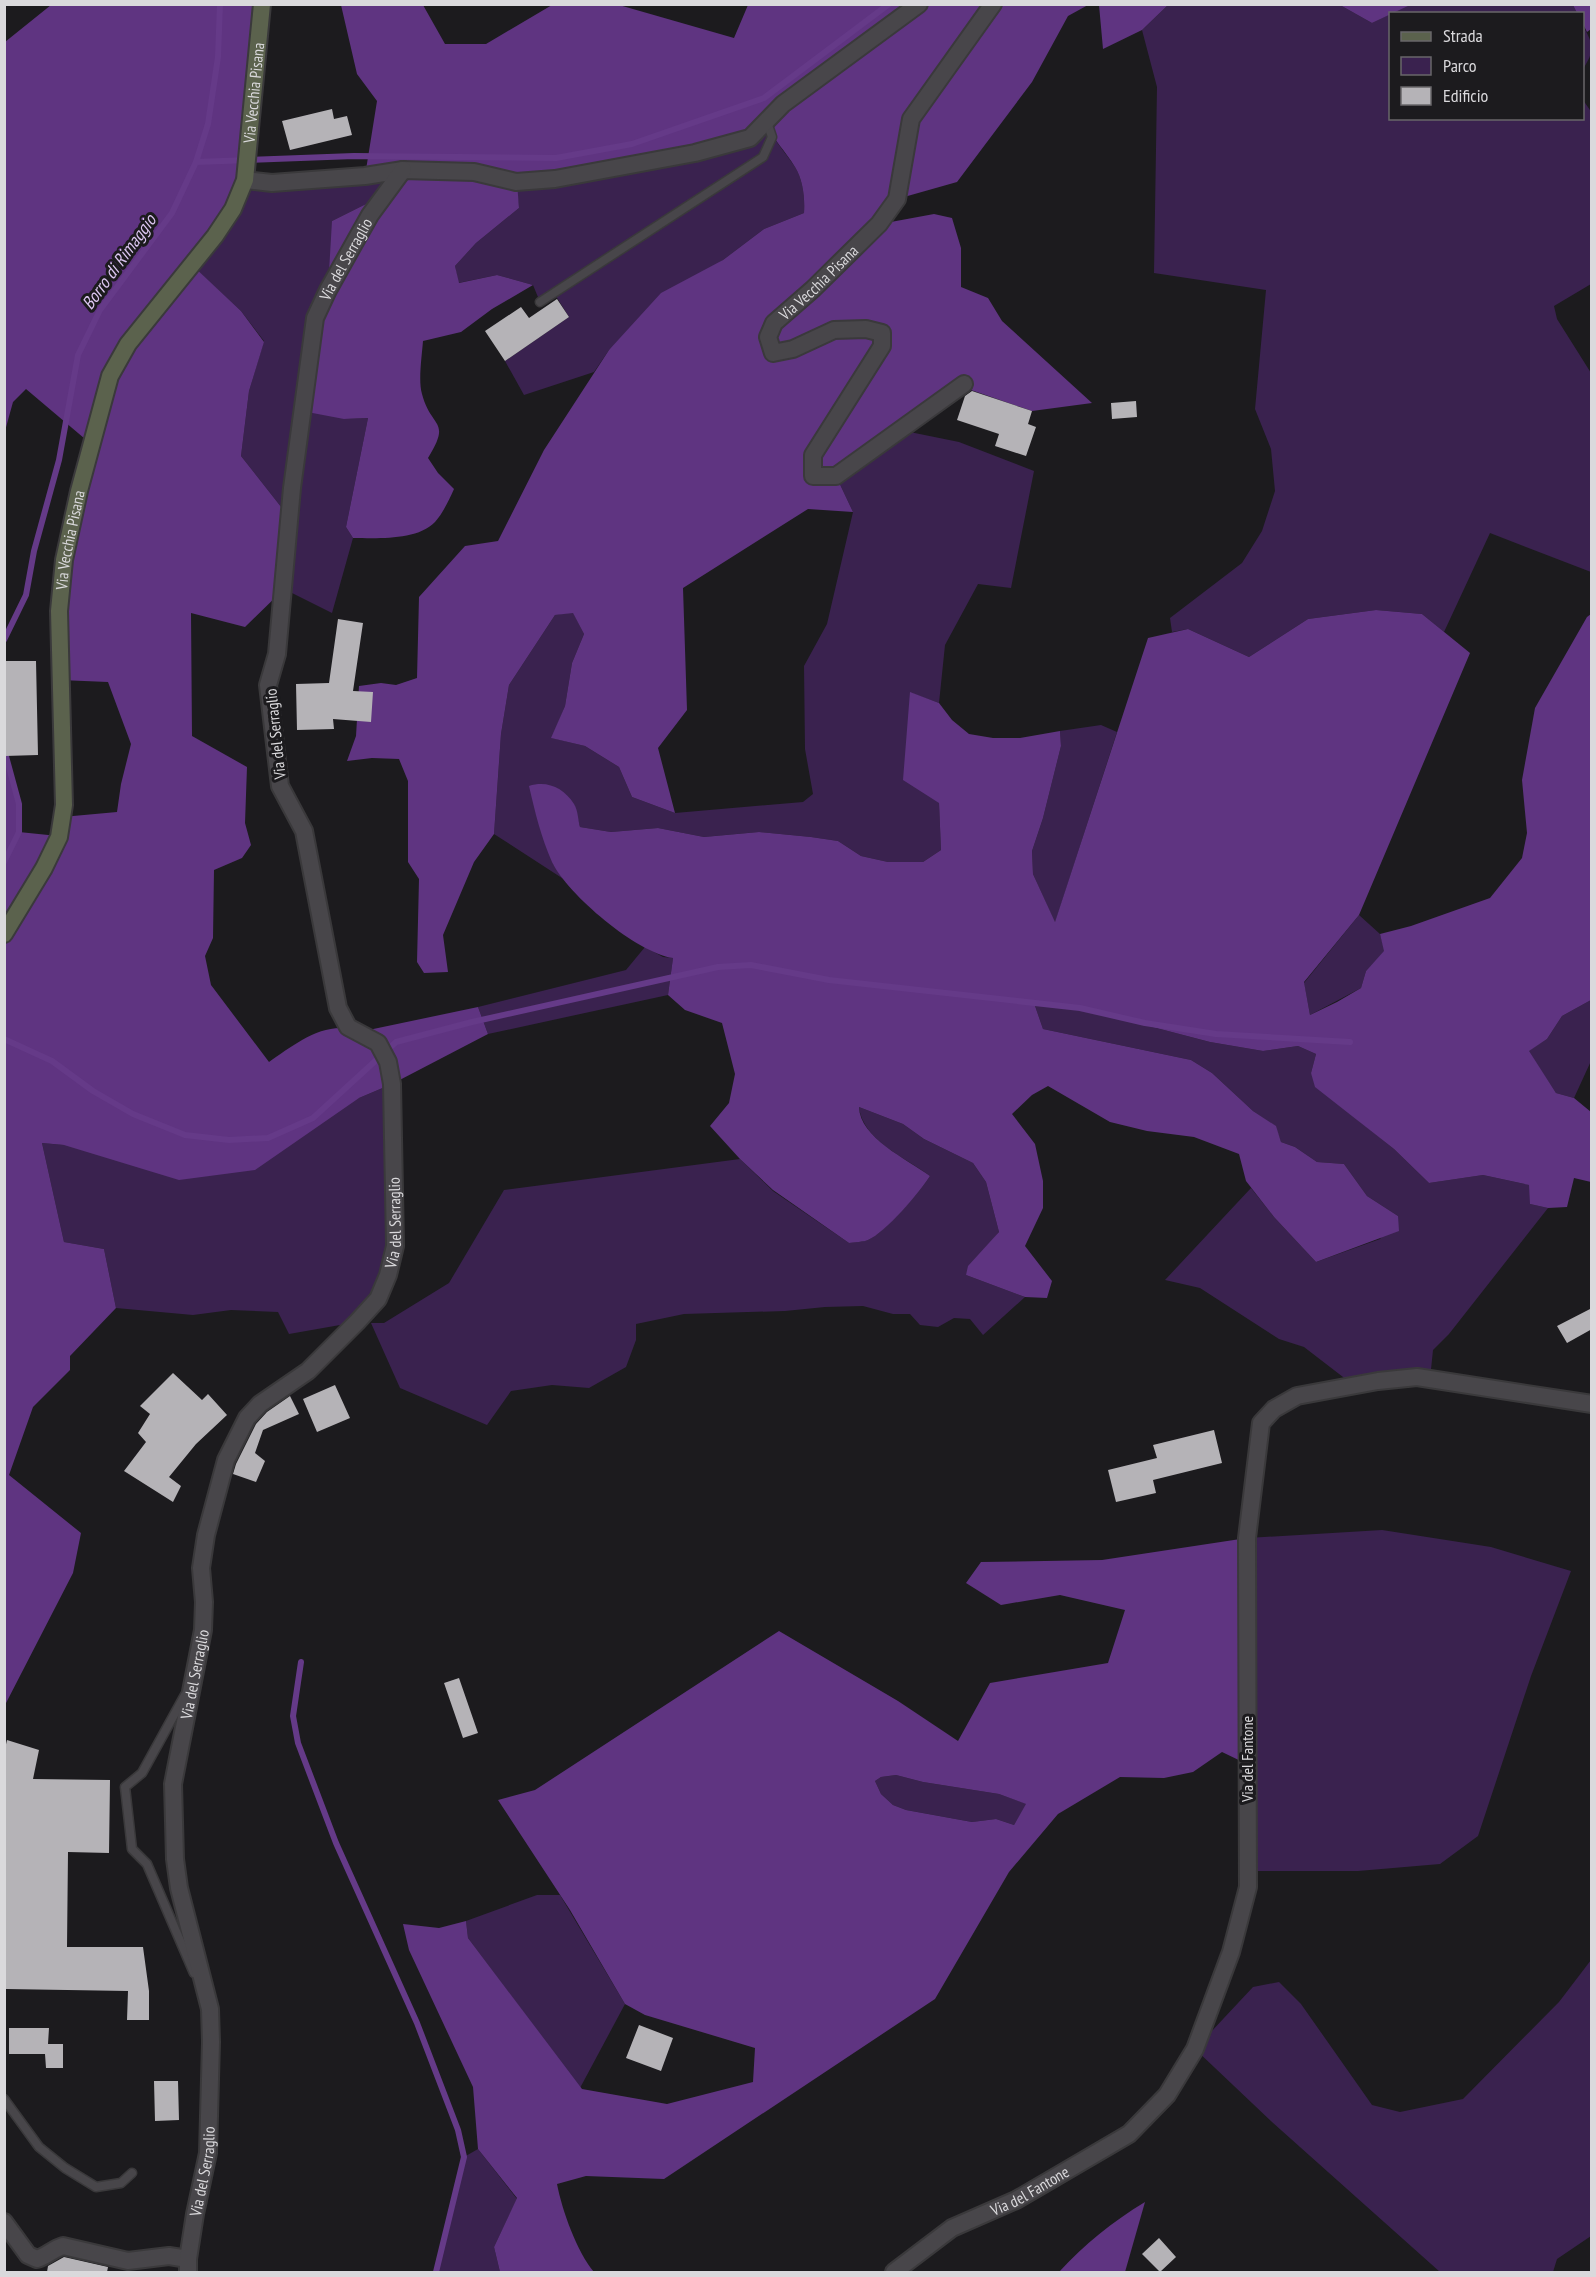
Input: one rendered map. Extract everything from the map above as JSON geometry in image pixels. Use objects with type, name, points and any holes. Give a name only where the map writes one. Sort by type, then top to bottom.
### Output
[{"type":"main road","name":"Via Vecchia Pisana","points":[[4,934],[44,868],[58,837],[64,805],[59,611],[64,560],[79,491],[110,376],[128,344],[215,236],[233,209],[245,180],[262,4]]},
{"type":"street","points":[[245,180],[272,183],[365,176],[403,170],[474,172],[516,182],[555,179],[695,153],[750,138],[783,104],[919,4]]},
{"type":"street","name":"Via Vecchia Pisana","points":[[964,384],[836,476],[813,476],[813,455],[882,346],[882,333],[866,329],[834,330],[793,350],[773,353],[768,337],[774,323],[813,289],[879,224],[897,199],[911,119],[993,4]]},
{"type":"street","name":"Via del Serraglio","points":[[4,2222],[28,2255],[37,2259],[63,2246],[128,2261],[169,2256],[188,2266],[208,2153],[210,2009],[179,1888],[175,1858],[173,1784],[197,1678],[203,1630],[204,1602],[201,1568],[206,1535],[226,1460],[247,1418],[260,1404],[308,1371],[378,1299],[388,1275],[395,1246],[392,1084],[388,1062],[378,1043],[348,1027],[338,1008],[304,831],[280,786],[268,685],[277,654],[292,488],[315,318],[328,290],[370,216],[403,170]]},
{"type":"street","name":"Via del Fantone","points":[[894,2272],[952,2228],[1016,2200],[1129,2134],[1167,2096],[1195,2049],[1231,1952],[1248,1887],[1247,1538],[1261,1423],[1274,1409],[1297,1396],[1378,1381],[1417,1377],[1592,1404]]},
{"type":"lane","points":[[540,302],[763,158],[772,137],[767,122]]},
{"type":"lane","points":[[197,1678],[142,1773],[125,1787],[132,1849],[147,1864],[210,2009]]},
{"type":"lane","points":[[4,2099],[39,2147],[65,2168],[96,2187],[121,2183],[132,2173]]},
{"type":"green space","points":[[1410,4],[1573,5],[1576,12],[1395,12]]},
{"type":"green space","points":[[1168,5],[1340,5],[1372,23],[1389,14],[1389,120],[1584,120],[1584,101],[1592,113],[1591,284],[1554,306],[1557,319],[1591,373],[1591,572],[1490,533],[1444,632],[1422,614],[1376,610],[1308,619],[1249,657],[1188,629],[1172,632],[1170,618],[1242,563],[1262,531],[1275,491],[1271,449],[1255,409],[1266,290],[1154,273],[1157,87],[1142,30]]},
{"type":"green space","points":[[1584,28],[1592,46],[1584,67]]},
{"type":"green space","points":[[767,122],[769,129],[798,172],[803,189],[804,213],[764,229],[723,260],[609,350],[594,372],[524,395],[505,361],[569,317],[554,293],[540,302],[533,285],[497,275],[458,283],[455,266],[476,243],[519,208],[516,182]]},
{"type":"green space","points":[[403,170],[366,204],[332,221],[344,419],[368,418],[346,527],[353,538],[332,613],[284,589],[289,517],[241,456],[249,391],[264,341],[241,311],[191,265],[245,180]]},
{"type":"green space","points":[[900,430],[959,442],[1034,471],[1011,588],[978,584],[945,645],[939,703],[911,693],[939,803],[941,850],[923,862],[888,862],[861,856],[838,841],[811,837],[759,832],[704,837],[658,828],[611,832],[580,827],[574,805],[553,864],[565,880],[494,834],[501,734],[509,685],[555,615],[573,612],[584,634],[572,663],[565,706],[552,738],[585,746],[619,767],[632,797],[675,813],[803,802],[813,794],[805,749],[804,666],[827,624],[853,512],[836,476]]},
{"type":"green space","points":[[1101,725],[1117,732],[1055,923],[1033,874],[1032,851],[1043,818],[1061,746],[1060,731]]},
{"type":"green space","points":[[1359,915],[1380,934],[1385,951],[1366,971],[1361,988],[1310,1015],[1304,983]]},
{"type":"green space","points":[[645,947],[663,957],[673,958],[668,995],[488,1034],[478,1007],[626,970]]},
{"type":"green space","points":[[1591,1000],[1591,1061],[1574,1098],[1556,1093],[1528,1051],[1547,1039],[1562,1016]]},
{"type":"green space","points":[[1034,1003],[1080,1008],[1210,1042],[1263,1051],[1298,1046],[1316,1054],[1311,1073],[1359,1121],[1394,1149],[1429,1183],[1483,1175],[1530,1185],[1530,1204],[1548,1208],[1449,1334],[1433,1350],[1430,1379],[1351,1386],[1343,1377],[1304,1347],[1279,1339],[1200,1288],[1165,1280],[1251,1188],[1274,1217],[1316,1262],[1380,1239],[1398,1216],[1367,1196],[1344,1164],[1317,1162],[1295,1147],[1281,1142],[1275,1126],[1253,1111],[1212,1073],[1191,1060],[1043,1029]]},
{"type":"green space","points":[[392,1084],[395,1246],[357,1322],[289,1334],[278,1312],[231,1310],[193,1315],[116,1308],[104,1249],[64,1242],[42,1143],[64,1145],[359,1098]]},
{"type":"green space","points":[[859,1107],[903,1124],[924,1139],[973,1163],[986,1182],[999,1232],[966,1275],[1025,1297],[983,1335],[970,1319],[954,1318],[938,1327],[920,1325],[910,1314],[893,1314],[863,1306],[684,1314],[636,1324],[636,1340],[626,1367],[589,1388],[552,1385],[511,1391],[487,1425],[400,1388],[371,1323],[384,1323],[449,1283],[504,1190],[740,1159],[773,1191],[849,1243],[866,1241],[875,1236],[901,1211],[930,1176],[877,1139],[862,1119]]},
{"type":"green space","points":[[1382,1530],[1491,1547],[1571,1571],[1531,1676],[1478,1836],[1440,1864],[1358,1871],[1248,1871],[1247,1538]]},
{"type":"green space","points":[[896,1775],[923,1782],[999,1794],[1027,1804],[1014,1825],[996,1819],[972,1822],[906,1810],[893,1805],[881,1794],[875,1781],[881,1777]]},
{"type":"green space","points":[[537,1895],[560,1895],[625,2004],[580,2088],[468,1938],[466,1921]]},
{"type":"green space","points":[[1591,1960],[1591,2236],[1557,2259],[1553,2272],[1440,2272],[1272,2122],[1195,2049],[1253,1987],[1279,1982],[1301,2004],[1372,2105],[1400,2112],[1463,2099],[1559,2002]]},
{"type":"green space","points":[[478,2149],[517,2199],[494,2247],[500,2272],[437,2272],[464,2157]]},
{"type":"shaded area","points":[[1099,4],[1168,5],[1142,30],[1103,49]]},
{"type":"shaded area","points":[[51,5],[263,5],[245,180],[192,265],[241,311],[264,342],[249,391],[241,456],[289,517],[284,589],[245,627],[191,613],[192,736],[247,767],[245,823],[251,845],[242,858],[214,870],[213,938],[205,956],[211,985],[269,1062],[300,1041],[323,1031],[335,1028],[359,1032],[478,1007],[488,1034],[392,1084],[359,1098],[255,1170],[179,1180],[64,1145],[42,1143],[64,1242],[104,1249],[116,1308],[70,1356],[70,1370],[33,1407],[9,1475],[81,1533],[73,1573],[5,1705],[5,749],[19,804],[19,832],[58,836],[62,817],[117,812],[131,744],[108,682],[60,680],[61,594],[91,444],[26,389],[13,402],[5,431],[5,42]]},
{"type":"shaded area","points":[[341,5],[423,5],[445,44],[486,44],[552,5],[619,5],[734,38],[748,5],[1088,5],[1068,16],[1032,82],[957,182],[897,199],[880,224],[934,214],[952,218],[961,248],[961,287],[988,298],[1002,321],[1092,403],[1032,411],[968,389],[836,476],[853,512],[808,509],[683,588],[687,710],[658,748],[675,813],[632,797],[619,767],[585,746],[551,738],[565,706],[572,663],[584,634],[573,613],[555,615],[509,685],[501,734],[494,834],[474,862],[443,935],[448,972],[424,973],[417,962],[419,879],[408,862],[408,781],[399,759],[372,758],[347,761],[356,736],[359,686],[381,683],[396,685],[417,678],[419,597],[465,546],[498,541],[544,450],[609,350],[661,293],[723,260],[764,229],[804,213],[804,195],[798,172],[773,136],[767,123],[750,138],[517,182],[519,208],[476,243],[455,266],[459,283],[497,275],[533,285],[492,309],[461,332],[423,341],[421,389],[426,405],[439,430],[428,458],[438,473],[454,489],[435,522],[418,533],[384,538],[353,538],[346,527],[368,418],[344,419],[302,411],[328,289],[332,221],[366,204],[402,170],[365,176],[377,101],[357,74]]},
{"type":"shaded area","points":[[1340,5],[1410,5],[1395,12],[1389,12],[1389,15],[1372,23]]},
{"type":"shaded area","points":[[1573,5],[1591,5],[1591,29],[1587,32],[1584,26],[1584,12],[1576,12]]},
{"type":"shaded area","points":[[1376,610],[1422,614],[1470,653],[1359,915],[1304,982],[1310,1015],[1361,988],[1366,971],[1384,951],[1380,934],[1411,926],[1490,898],[1522,858],[1527,833],[1522,780],[1535,708],[1587,617],[1591,614],[1591,1000],[1562,1016],[1547,1039],[1529,1051],[1556,1093],[1574,1098],[1591,1112],[1591,1182],[1574,1178],[1567,1207],[1548,1208],[1530,1204],[1529,1185],[1483,1175],[1429,1183],[1394,1149],[1315,1087],[1311,1073],[1316,1054],[1298,1046],[1263,1051],[1210,1042],[1080,1008],[1034,1003],[1043,1029],[1191,1060],[1212,1073],[1253,1111],[1276,1126],[1281,1142],[1295,1147],[1317,1162],[1344,1164],[1367,1196],[1398,1216],[1399,1231],[1316,1262],[1274,1217],[1246,1181],[1239,1154],[1194,1137],[1147,1131],[1110,1122],[1048,1086],[1032,1095],[1012,1114],[1035,1144],[1043,1181],[1043,1208],[1025,1246],[1052,1281],[1047,1298],[1025,1297],[966,1275],[968,1266],[999,1232],[986,1182],[973,1163],[924,1139],[903,1124],[859,1107],[861,1118],[876,1138],[930,1176],[892,1221],[875,1236],[861,1242],[849,1243],[773,1190],[710,1126],[729,1103],[735,1074],[722,1023],[685,1010],[668,995],[673,958],[641,946],[623,934],[588,906],[560,875],[545,843],[529,786],[549,785],[570,798],[575,806],[580,827],[611,832],[658,828],[704,837],[759,832],[811,837],[838,841],[861,856],[888,862],[923,862],[941,850],[939,803],[903,780],[910,692],[939,703],[952,720],[969,734],[993,738],[1020,738],[1060,731],[1061,746],[1043,818],[1032,851],[1033,874],[1055,922],[1148,638],[1188,629],[1249,657],[1308,619]]},
{"type":"shaded area","points":[[1247,1538],[1247,1764],[1222,1752],[1193,1772],[1164,1778],[1120,1777],[1058,1814],[1009,1872],[935,1999],[664,2179],[586,2176],[557,2184],[571,2230],[594,2272],[500,2272],[494,2247],[517,2198],[478,2149],[473,2087],[409,1950],[403,1924],[439,1928],[466,1921],[468,1938],[582,2089],[667,2104],[753,2082],[755,2048],[645,2015],[625,2004],[570,1910],[498,1800],[535,1790],[779,1631],[898,1701],[958,1741],[990,1683],[1108,1663],[1125,1610],[1060,1595],[1001,1605],[966,1583],[981,1562],[1102,1560]],"holes":[[[896,1775],[923,1782],[999,1794],[1026,1804],[1014,1825],[996,1819],[972,1822],[906,1810],[893,1805],[881,1794],[875,1781],[881,1777]]]},
{"type":"shaded area","points":[[1145,2202],[1125,2272],[1059,2272],[1099,2234]]},
{"type":"building","points":[[332,109],[334,119],[347,116],[352,135],[290,150],[282,121]]},
{"type":"building","points":[[557,299],[569,317],[505,361],[485,331],[521,307],[529,318]]},
{"type":"building","points":[[972,391],[1032,411],[1028,424],[1036,427],[1026,456],[995,446],[999,434],[957,420],[965,396]]},
{"type":"building","points":[[1136,401],[1137,417],[1112,419],[1111,403]]},
{"type":"building","points":[[338,619],[363,623],[353,691],[373,692],[371,722],[333,719],[334,729],[297,730],[296,684],[329,683]]},
{"type":"building","points":[[4,661],[36,661],[38,755],[5,756]]},
{"type":"building","points":[[1592,1308],[1592,1329],[1567,1343],[1557,1326]]},
{"type":"building","points":[[173,1373],[202,1400],[208,1394],[227,1415],[196,1444],[169,1477],[181,1486],[173,1502],[124,1471],[146,1442],[138,1433],[150,1414],[140,1406]]},
{"type":"building","points":[[335,1385],[350,1418],[317,1432],[303,1399]]},
{"type":"building","points":[[290,1396],[299,1414],[263,1430],[255,1453],[265,1461],[256,1482],[233,1474],[256,1424],[267,1412]]},
{"type":"building","points":[[1214,1430],[1222,1463],[1153,1480],[1156,1493],[1116,1502],[1108,1470],[1157,1458],[1153,1445]]},
{"type":"building","points":[[459,1678],[478,1733],[463,1738],[444,1683]]},
{"type":"building","points":[[7,1740],[39,1750],[33,1779],[110,1780],[109,1853],[68,1852],[67,1947],[143,1947],[149,1991],[149,2020],[127,2020],[128,1991],[6,1989],[4,1753]]},
{"type":"building","points":[[639,2025],[673,2038],[661,2071],[626,2058]]},
{"type":"building","points":[[9,2028],[49,2028],[48,2044],[63,2044],[63,2068],[46,2068],[45,2054],[9,2054]]},
{"type":"building","points":[[154,2081],[178,2081],[179,2120],[155,2121]]},
{"type":"building","points":[[1159,2238],[1176,2257],[1160,2272],[1142,2254]]},
{"type":"building","points":[[64,2257],[108,2267],[107,2272],[47,2272],[48,2266]]},
{"type":"waterway","name":"Borro di Rimaggio","points":[[4,640],[26,595],[34,551],[59,460],[78,355],[100,310],[172,213],[196,162],[208,124],[218,57],[220,4]]},
{"type":"waterway","points":[[196,162],[354,156],[556,158],[632,144],[764,98],[889,4]]},
{"type":"waterway","name":"Borro di Rimaggio","points":[[4,749],[19,804],[19,832],[4,862]]},
{"type":"waterway","points":[[4,1039],[52,1061],[93,1091],[133,1114],[185,1135],[229,1140],[268,1138],[313,1118],[396,1042],[472,1022],[718,967],[751,965],[829,980],[1080,1008],[1145,1023],[1216,1034],[1350,1042]]},
{"type":"waterway","points":[[301,1662],[293,1716],[298,1743],[336,1843],[417,2023],[458,2130],[464,2157],[436,2272]]}]
